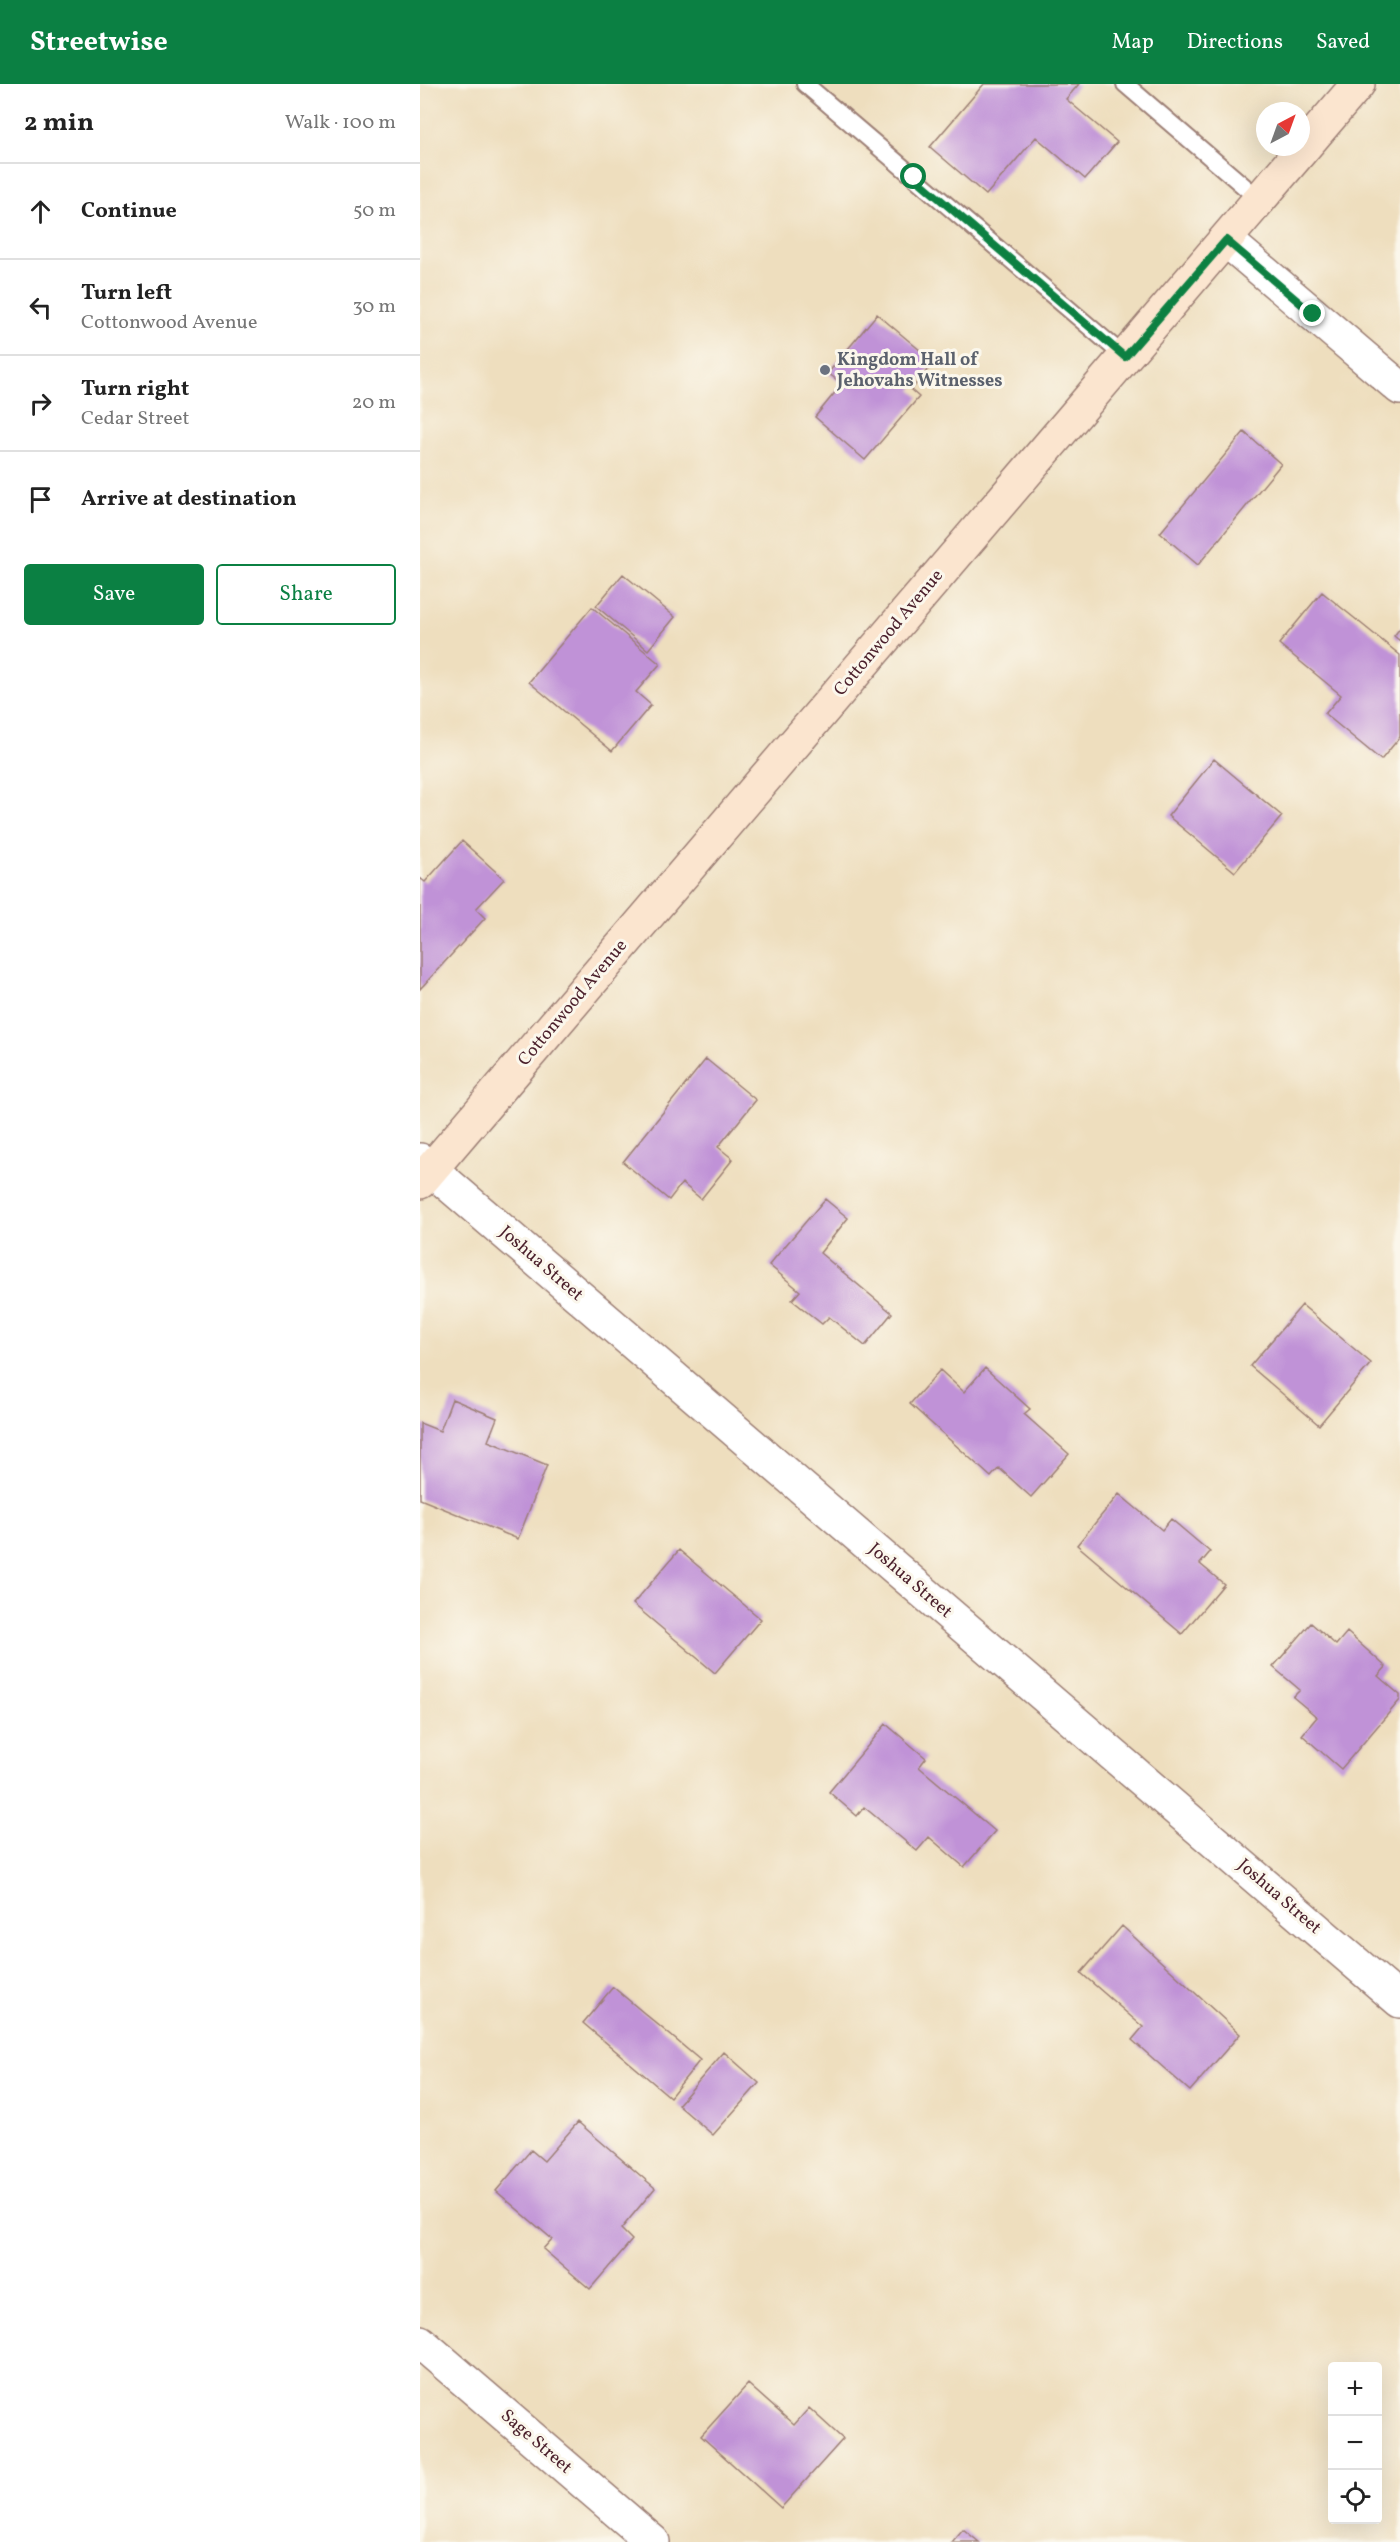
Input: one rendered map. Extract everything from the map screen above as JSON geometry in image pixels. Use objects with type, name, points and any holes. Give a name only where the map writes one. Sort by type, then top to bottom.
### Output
[{"type":"street","name":"Cottonwood Avenue","points":[[424,1171],[1358,84]]},
{"type":"street","points":[[1226,240],[1400,388]]},
{"type":"street","name":"Joshua Street","points":[[424,1171],[1400,2001]]},
{"type":"street","name":"Sage Street","points":[[420,2342],[653,2542]]},
{"type":"lane","points":[[805,84],[1125,357]]},
{"type":"lane","points":[[1125,84],[1260,200]]},
{"type":"building","points":[[984,84],[1079,84],[1066,99],[1117,142],[1085,179],[1036,137],[986,195],[930,147]]},
{"type":"building","points":[[877,314],[934,362],[911,390],[919,397],[865,460],[815,417],[842,384],[828,373]]},
{"type":"building","points":[[1244,432],[1281,464],[1198,565],[1160,533]]},
{"type":"building","points":[[623,574],[675,617],[648,650],[596,606]]},
{"type":"building","points":[[1322,592],[1400,655],[1400,737],[1381,760],[1325,714],[1341,695],[1279,644]]},
{"type":"building","points":[[592,607],[660,664],[636,692],[651,705],[612,751],[529,682]]},
{"type":"building","points":[[1400,628],[1400,641],[1394,636]]},
{"type":"building","points":[[1214,759],[1282,816],[1235,872],[1168,816]]},
{"type":"building","points":[[462,841],[504,879],[476,909],[485,918],[420,989],[420,878],[425,882]]},
{"type":"building","points":[[706,1059],[756,1100],[718,1147],[733,1159],[701,1199],[682,1183],[669,1200],[623,1162]]},
{"type":"building","points":[[825,1199],[848,1218],[820,1253],[892,1313],[865,1346],[829,1317],[822,1324],[792,1300],[800,1291],[769,1265]]},
{"type":"building","points":[[1302,1305],[1371,1363],[1319,1425],[1250,1366]]},
{"type":"building","points":[[985,1368],[1030,1409],[1024,1414],[1069,1454],[1031,1497],[999,1468],[991,1477],[910,1404],[940,1370],[964,1392]]},
{"type":"building","points":[[452,1399],[497,1418],[488,1441],[547,1465],[518,1539],[420,1499],[420,1423],[440,1431]]},
{"type":"building","points":[[1119,1494],[1162,1530],[1171,1519],[1210,1552],[1200,1564],[1224,1584],[1182,1634],[1077,1545]]},
{"type":"building","points":[[679,1550],[761,1619],[715,1673],[633,1604]]},
{"type":"building","points":[[1311,1623],[1336,1645],[1347,1632],[1386,1667],[1378,1676],[1400,1695],[1400,1700],[1341,1769],[1302,1735],[1317,1717],[1293,1697],[1300,1690],[1273,1667]]},
{"type":"building","points":[[886,1724],[926,1758],[919,1767],[995,1831],[964,1867],[929,1837],[917,1851],[864,1807],[857,1816],[829,1792]]},
{"type":"building","points":[[1122,1926],[1240,2034],[1190,2091],[1132,2040],[1143,2027],[1081,1973]]},
{"type":"building","points":[[613,1987],[700,2060],[670,2097],[583,2023]]},
{"type":"building","points":[[724,2052],[759,2083],[713,2135],[678,2105]]},
{"type":"building","points":[[578,2122],[655,2188],[621,2229],[632,2240],[590,2289],[543,2249],[552,2239],[496,2191],[531,2150],[544,2161]]},
{"type":"building","points":[[748,2384],[794,2425],[809,2408],[843,2439],[781,2508],[701,2436]]},
{"type":"building","points":[[963,2529],[979,2542],[952,2542]]},
{"type":"place","name":"Kingdom Hall of Jehovahs Witnesses","points":[[825,370]]},
{"type":"route","points":[[914,177],[1125,357],[1226,240],[1313,314]]}]
